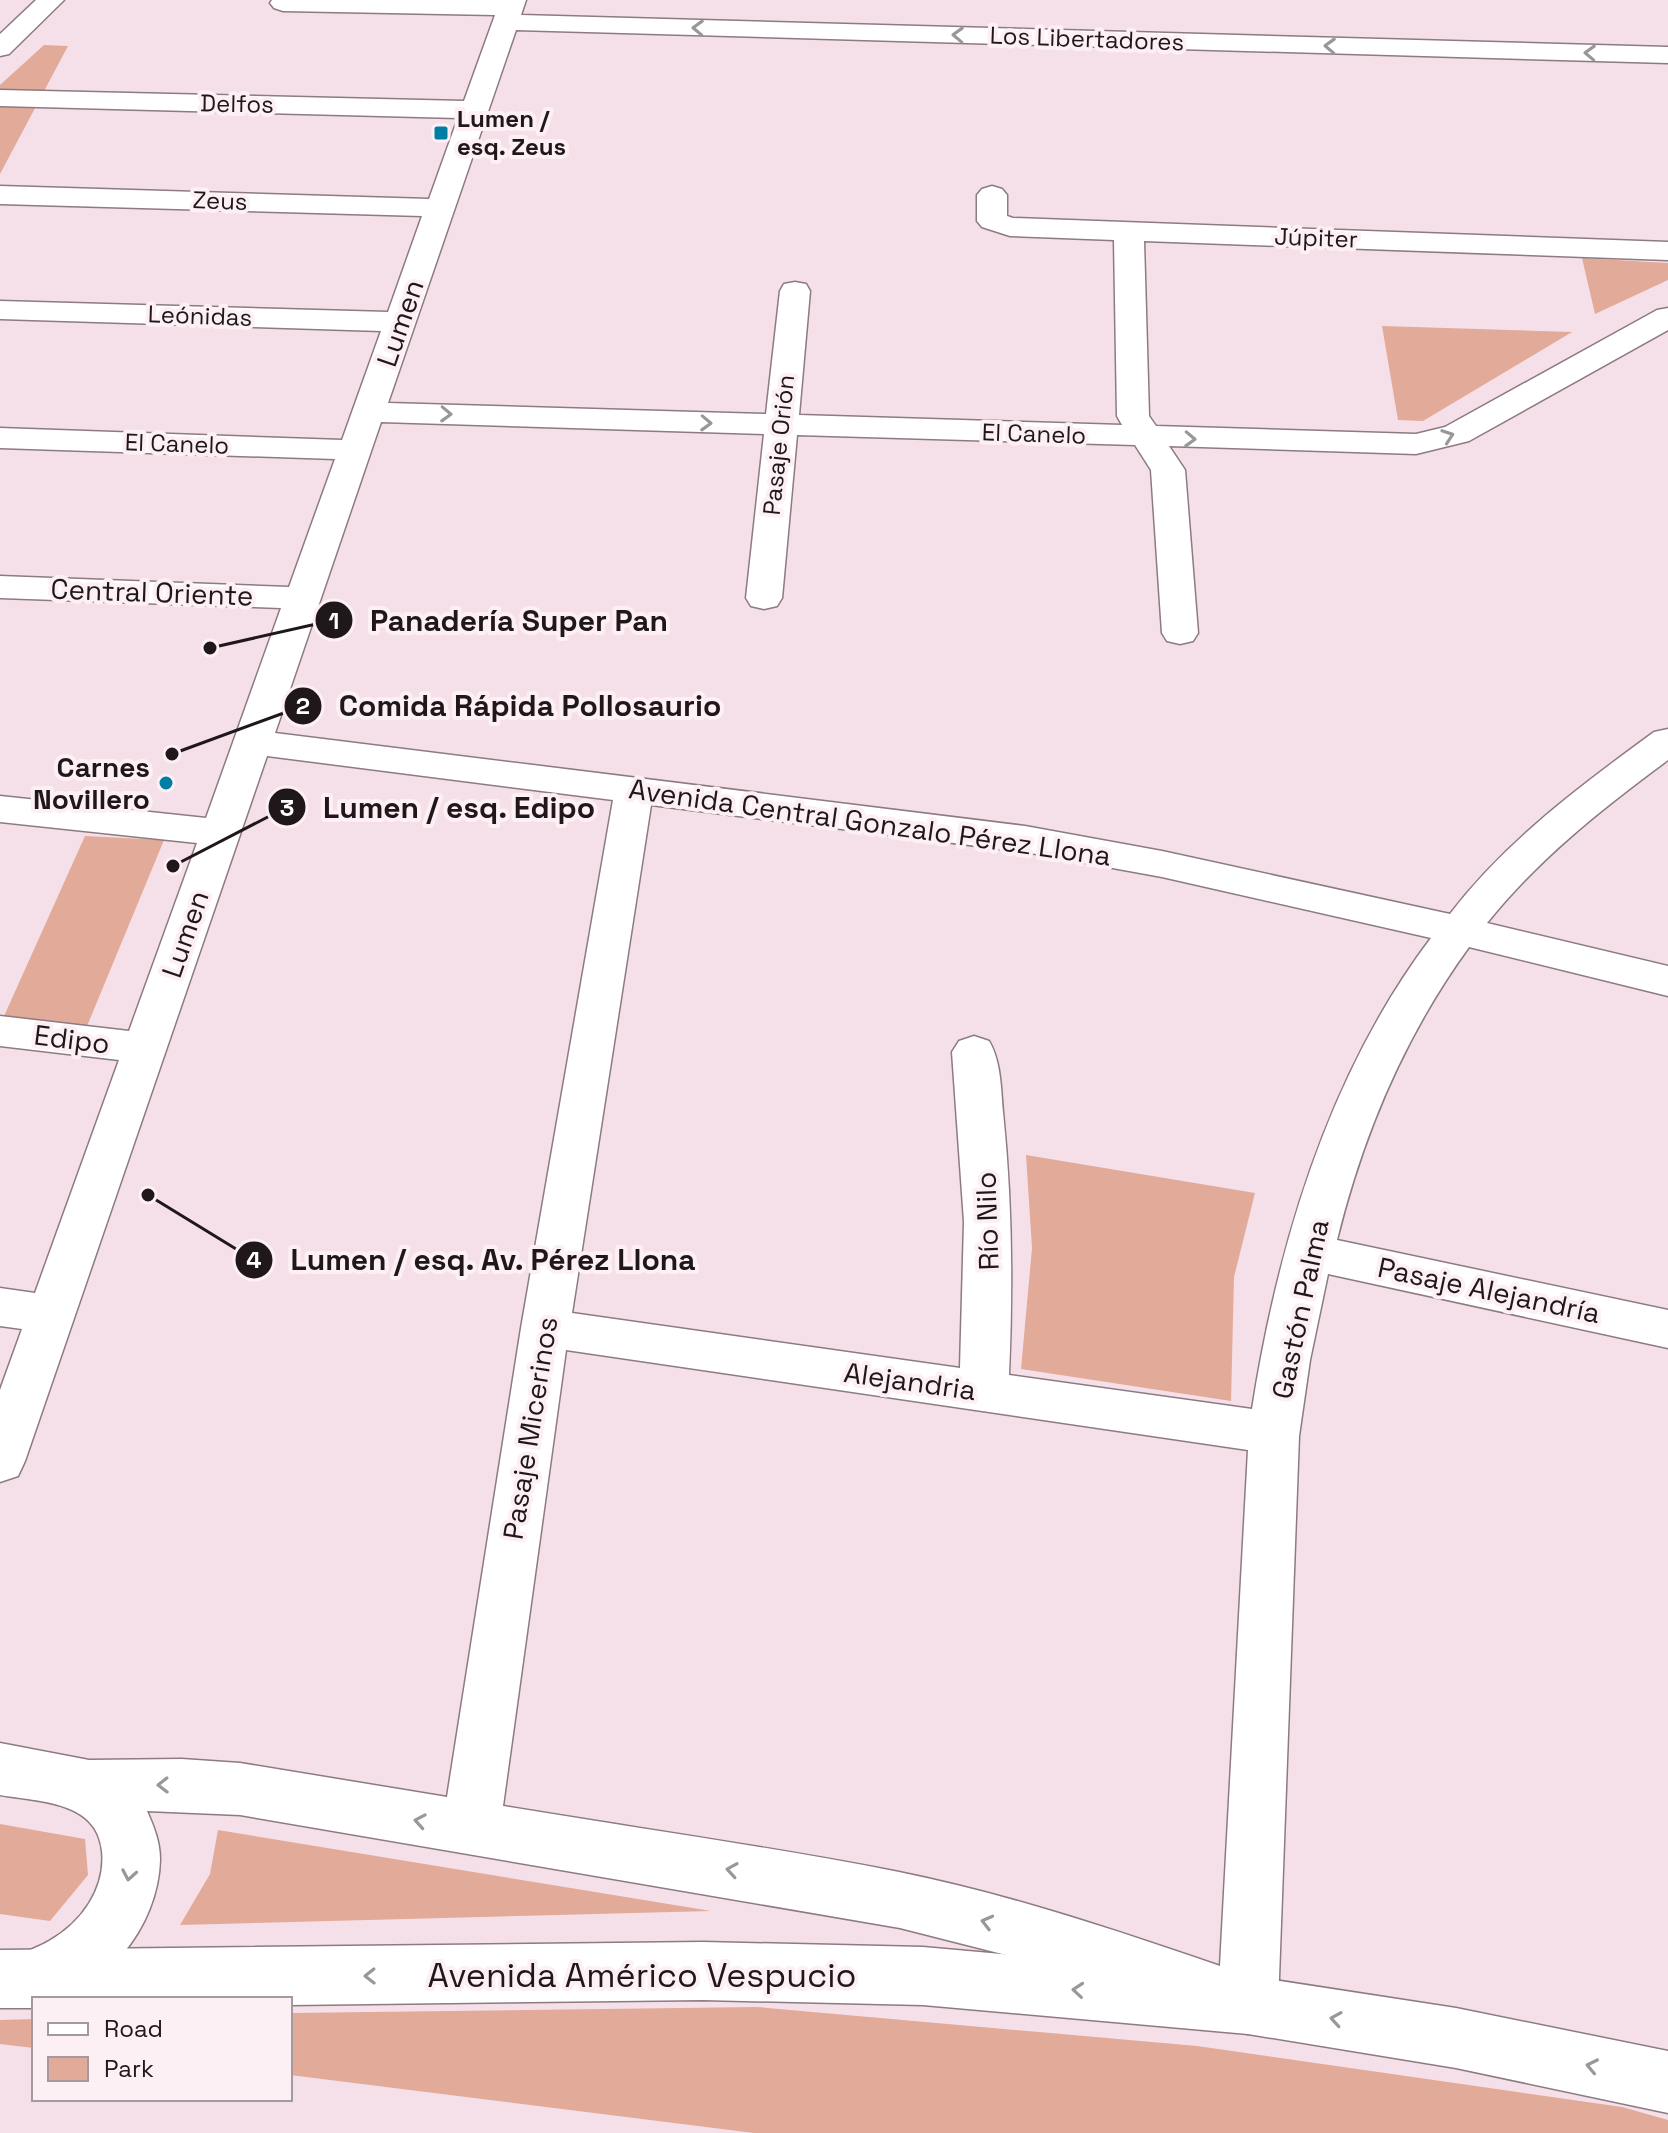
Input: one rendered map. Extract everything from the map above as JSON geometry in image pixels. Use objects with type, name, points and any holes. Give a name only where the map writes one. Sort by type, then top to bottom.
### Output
[{"type":"street","points":[[0,48],[51,0]]},
{"type":"street","name":"Los Libertadores","points":[[283,3],[1668,55]]},
{"type":"street","name":"Lumen","points":[[0,1461],[509,10]]},
{"type":"street","name":"Delfos","points":[[0,98],[474,110]]},
{"type":"street","name":"Zeus","points":[[0,195],[440,208]]},
{"type":"street","name":"Júpiter","points":[[992,195],[992,221],[1003,227],[1668,251]]},
{"type":"street","points":[[1129,232],[1133,416],[1168,470],[1180,633]]},
{"type":"street","name":"Pasaje Orión","points":[[764,598],[795,291]]},
{"type":"street","name":"Leónidas","points":[[0,310],[400,322]]},
{"type":"street","name":"El Canelo","points":[[368,412],[1392,445],[1439,440],[1457,434],[1668,317]]},
{"type":"street","name":"El Canelo","points":[[0,438],[355,450]]},
{"type":"street","name":"Central Oriente","points":[[0,587],[303,598]]},
{"type":"street","name":"Gastón Palma","points":[[1248,2005],[1275,1433],[1290,1337],[1309,1252],[1345,1130],[1397,1019],[1456,931],[1504,878],[1574,811],[1619,773],[1668,741]]},
{"type":"street","name":"Avenida Central Gonzalo Pérez Llona","points":[[253,742],[1025,839],[1162,864],[1668,981]]},
{"type":"street","name":"Pasaje Micerinos","points":[[471,1829],[545,1328],[634,790]]},
{"type":"street","points":[[0,809],[221,833]]},
{"type":"street","name":"Edipo","points":[[0,1031],[145,1048]]},
{"type":"street","name":"Río Nilo","points":[[974,1052],[984,1131],[989,1215],[989,1301],[983,1391]]},
{"type":"street","name":"Pasaje Alejandría","points":[[1309,1252],[1668,1329]]},
{"type":"street","points":[[0,1307],[51,1314]]},
{"type":"street","name":"Alejandria","points":[[545,1328],[1275,1433]]},
{"type":"street","name":"Avenida Américo Vespucio","points":[[0,1769],[89,1786],[182,1785],[240,1789],[787,1878],[900,1900],[1029,1933],[1248,2005]]},
{"type":"street","name":"Avenida Américo Vespucio","points":[[17,1979],[68,1964],[96,1941],[117,1914],[130,1883],[133,1853],[126,1826],[111,1803],[89,1786]]},
{"type":"street","name":"Avenida Américo Vespucio","points":[[17,1979],[703,1971],[923,1976],[1248,2005],[1456,2038],[1668,2082]]},
{"type":"green space","points":[[44,45],[68,46],[0,174],[0,85]]},
{"type":"green space","points":[[1582,258],[1668,263],[1668,280],[1595,314]]},
{"type":"green space","points":[[1382,326],[1572,332],[1423,421],[1398,420]]},
{"type":"green space","points":[[85,836],[164,840],[85,1031],[0,1025]]},
{"type":"green space","points":[[1026,1155],[1255,1193],[1234,1277],[1231,1401],[1021,1369],[1032,1248]]},
{"type":"green space","points":[[0,1824],[85,1839],[88,1875],[50,1921],[0,1914]]},
{"type":"green space","points":[[218,1830],[711,1911],[180,1925],[210,1874]]},
{"type":"green space","points":[[757,2007],[1197,2046],[1622,2107],[1668,2120],[1668,2133],[754,2133],[292,2075],[292,2013]]},
{"type":"green space","points":[[32,2019],[32,2048],[0,2044],[0,2020]]},
{"type":"place","name":"Lumen / esq. Zeus","points":[[441,133]]},
{"type":"place","name":"Panadería Super Pan","points":[[210,648]]},
{"type":"place","name":"Comida Rápida Pollosaurio","points":[[172,754]]},
{"type":"place","name":"Carnes Novillero","points":[[166,783]]},
{"type":"place","name":"Lumen / esq. Edipo","points":[[173,866]]},
{"type":"place","name":"Lumen / esq. Av. Pérez Llona","points":[[148,1195]]}]
